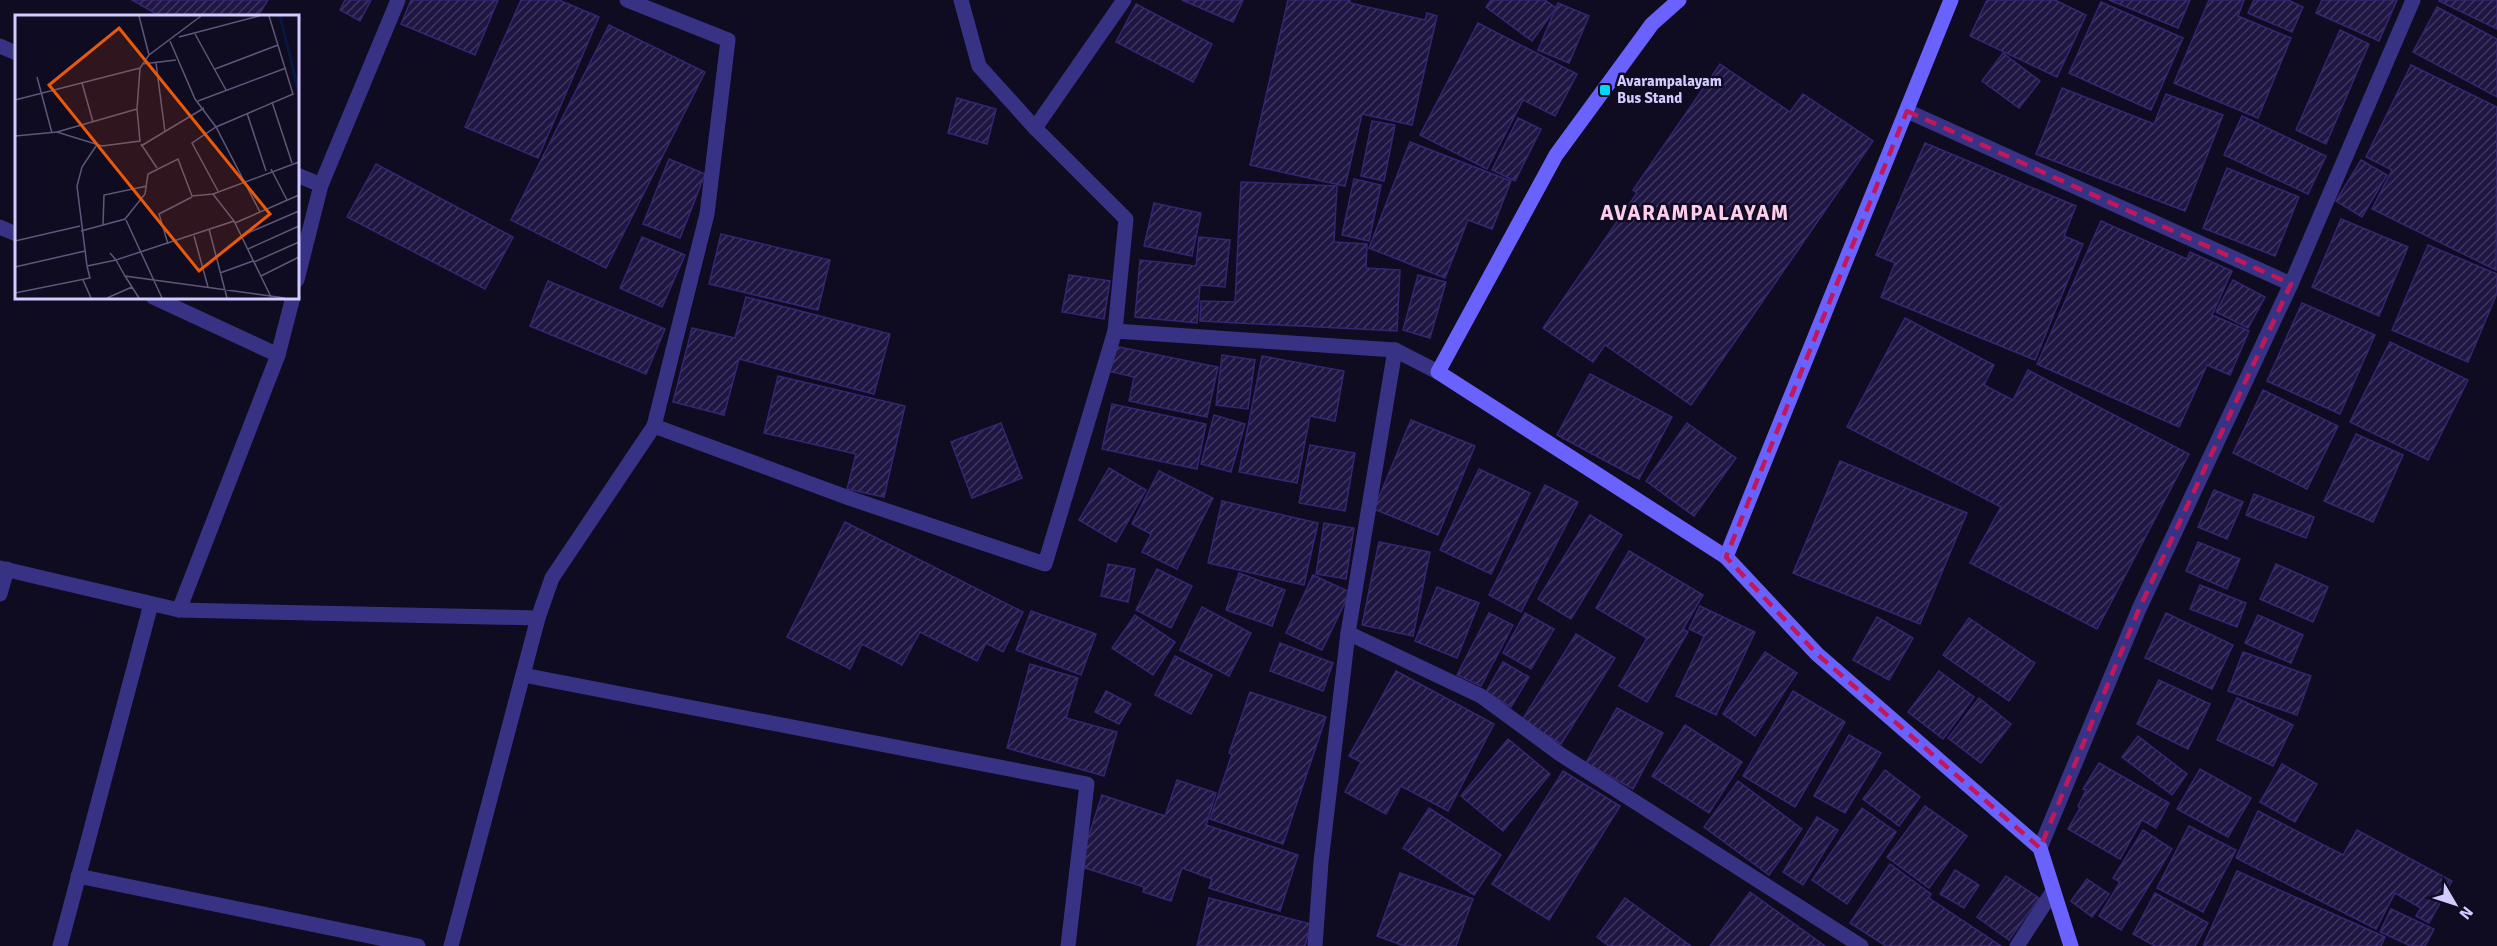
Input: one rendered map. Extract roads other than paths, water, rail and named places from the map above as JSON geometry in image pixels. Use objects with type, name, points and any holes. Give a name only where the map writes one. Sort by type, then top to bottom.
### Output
[{"type":"street","points":[[298,276],[321,185],[398,0]]},
{"type":"street","points":[[451,946],[538,618],[552,578],[654,426],[707,214],[728,40],[627,0]]},
{"type":"street","points":[[654,426],[849,498],[1045,564],[1114,330],[1126,219],[1035,128],[979,66],[961,0]]},
{"type":"street","points":[[1035,128],[1124,0]]},
{"type":"street","points":[[1438,372],[1556,155],[1652,24],[1679,0]]},
{"type":"street","points":[[1726,557],[1951,0]]},
{"type":"street","points":[[2040,848],[2139,609],[2291,284],[2413,0]]},
{"type":"street","points":[[0,45],[15,52]]},
{"type":"street","points":[[1907,111],[2291,284]]},
{"type":"street","points":[[298,175],[321,185]]},
{"type":"street","points":[[0,227],[15,234]]},
{"type":"street","points":[[155,298],[278,355]]},
{"type":"street","points":[[179,610],[278,355],[293,298]]},
{"type":"street","points":[[1114,330],[1395,350],[1438,372],[1726,557],[1816,654],[2040,848],[2071,946]]},
{"type":"street","points":[[1315,946],[1321,862],[1348,633],[1395,350]]},
{"type":"street","points":[[0,594],[3,568],[179,610],[538,618]]},
{"type":"street","points":[[60,946],[151,604]]},
{"type":"street","points":[[1348,633],[1481,696],[1560,754],[1862,946]]},
{"type":"street","points":[[523,675],[1087,784],[1068,946]]},
{"type":"street","points":[[78,876],[418,946]]},
{"type":"street","points":[[2017,946],[2053,891]]},
{"type":"place","name":"Avarampalayam Bus Stand","points":[[1605,90]]},
{"type":"district","name":"AVARAMPALAYAM","points":[[1695,213]]}]
